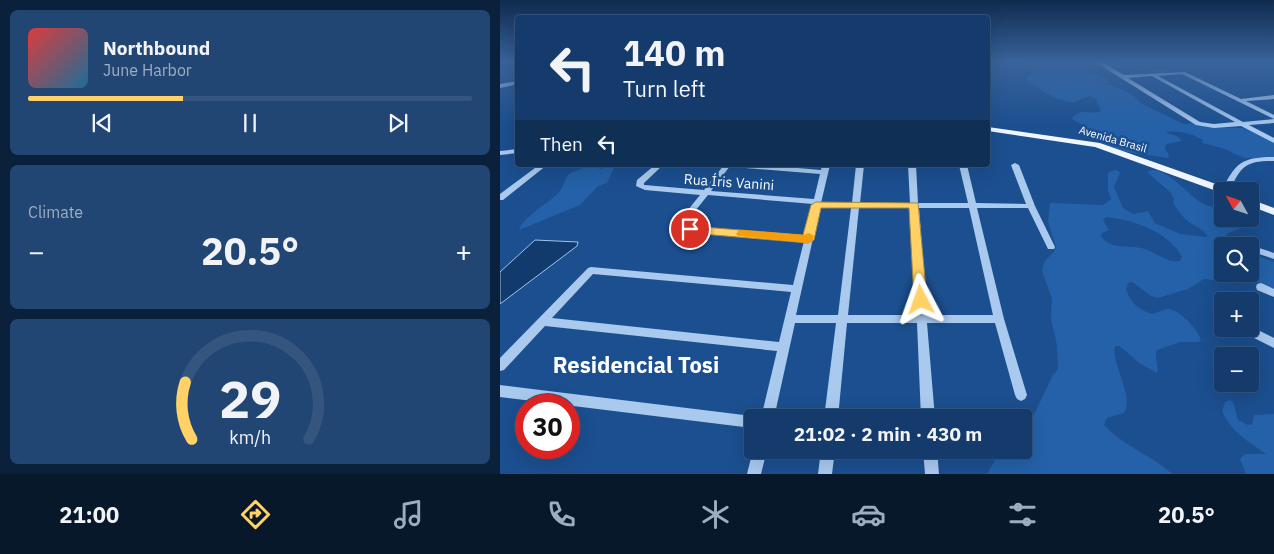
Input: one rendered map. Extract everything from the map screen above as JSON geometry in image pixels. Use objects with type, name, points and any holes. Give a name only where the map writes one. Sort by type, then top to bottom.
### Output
[{"type":"main road","name":"Avenida Brasil","points":[[990,129],[1097,145],[1214,187]]},
{"type":"main road","points":[[1259,206],[1274,212]]},
{"type":"street","points":[[1133,84],[1198,124],[1208,126],[1274,121]]},
{"type":"street","points":[[1169,84],[1274,141]]},
{"type":"street","points":[[1208,84],[1274,117]]},
{"type":"street","points":[[1240,100],[1274,97]]},
{"type":"street","points":[[500,153],[515,151]]},
{"type":"street","points":[[1231,182],[1244,162],[1274,159]]},
{"type":"street","points":[[1015,165],[1031,206],[1051,247]]},
{"type":"street","points":[[500,198],[504,192],[540,167]]},
{"type":"street","name":"Rua Íris Vanini","points":[[657,167],[640,182],[640,186],[645,188],[855,205],[1031,206]]},
{"type":"street","points":[[726,167],[683,221],[684,226],[690,229],[808,240]]},
{"type":"street","points":[[769,409],[825,168],[794,167]]},
{"type":"street","points":[[832,409],[860,167]]},
{"type":"street","points":[[912,167],[927,409]]},
{"type":"street","points":[[963,167],[999,320],[1021,395]]},
{"type":"street","points":[[1259,251],[1274,256]]},
{"type":"street","points":[[500,366],[591,270],[797,289]]},
{"type":"street","points":[[1261,287],[1274,293]]},
{"type":"street","points":[[790,319],[999,320]]},
{"type":"street","points":[[542,321],[784,347]]},
{"type":"street","points":[[1259,336],[1274,343]]},
{"type":"street","points":[[500,390],[744,421]]},
{"type":"street","points":[[754,474],[758,459]]},
{"type":"street","points":[[825,474],[827,459]]},
{"type":"street","points":[[931,459],[932,474]]},
{"type":"shaded area","points":[[1033,84],[1106,84],[1114,86],[1133,95],[1142,104],[1184,124],[1194,123],[1208,127],[1243,128],[1274,141],[1274,158],[1244,158],[1222,148],[1202,143],[1203,140],[1194,136],[1174,131],[1165,132],[1177,136],[1182,141],[1166,144],[1165,149],[1169,155],[1168,158],[1127,152],[1106,145],[1097,139],[1092,130],[1072,119],[1078,113],[1101,111],[1096,99],[1089,96],[1078,101],[1065,101],[1051,96]]},
{"type":"shaded area","points":[[585,167],[602,169],[603,167],[614,167],[607,183],[598,186],[580,205],[519,230],[531,215],[556,196],[570,173]]},
{"type":"shaded area","points":[[1117,170],[1120,173],[1114,187],[1123,208],[1133,214],[1148,211],[1155,223],[1180,234],[1208,237],[1202,230],[1184,218],[1173,203],[1174,199],[1171,193],[1147,172],[1153,170],[1167,175],[1194,198],[1214,207],[1214,228],[1241,228],[1226,234],[1226,237],[1214,237],[1214,280],[1204,279],[1188,289],[1158,298],[1151,296],[1132,282],[1128,283],[1126,289],[1133,302],[1147,312],[1152,314],[1167,309],[1182,315],[1192,325],[1201,340],[1199,342],[1180,342],[1157,350],[1157,373],[1139,363],[1120,346],[1115,346],[1116,363],[1125,390],[1127,406],[1124,413],[1107,418],[1104,425],[1120,439],[1156,461],[1172,474],[987,474],[996,459],[1032,459],[1032,419],[1053,375],[1058,369],[1057,345],[1051,319],[1052,299],[1042,271],[1044,262],[1056,247],[1048,221],[1050,203],[1103,205],[1111,199],[1108,191],[1108,173]],"holes":[[[1106,217],[1149,228],[1168,240],[1182,257],[1180,261],[1167,259],[1141,248],[1116,246],[1105,241],[1101,236],[1102,233],[1109,230],[1103,220]]]},
{"type":"shaded area","points":[[535,240],[578,242],[577,246],[500,304],[500,272]]},
{"type":"shaded area","points":[[1259,257],[1274,262],[1274,291],[1257,282],[1259,282]]},
{"type":"shaded area","points":[[1230,400],[1233,402],[1238,420],[1248,425],[1252,424],[1254,415],[1274,414],[1274,474],[1246,474],[1240,459],[1245,454],[1266,454],[1241,436],[1230,425],[1222,411],[1225,402]]},
{"type":"slow traffic","points":[[742,234],[808,240],[809,236]]},
{"type":"district","name":"Residencial Tosi","points":[[636,364]]},
{"type":"route","points":[[690,229],[808,240],[816,205],[914,205],[921,300]]}]
